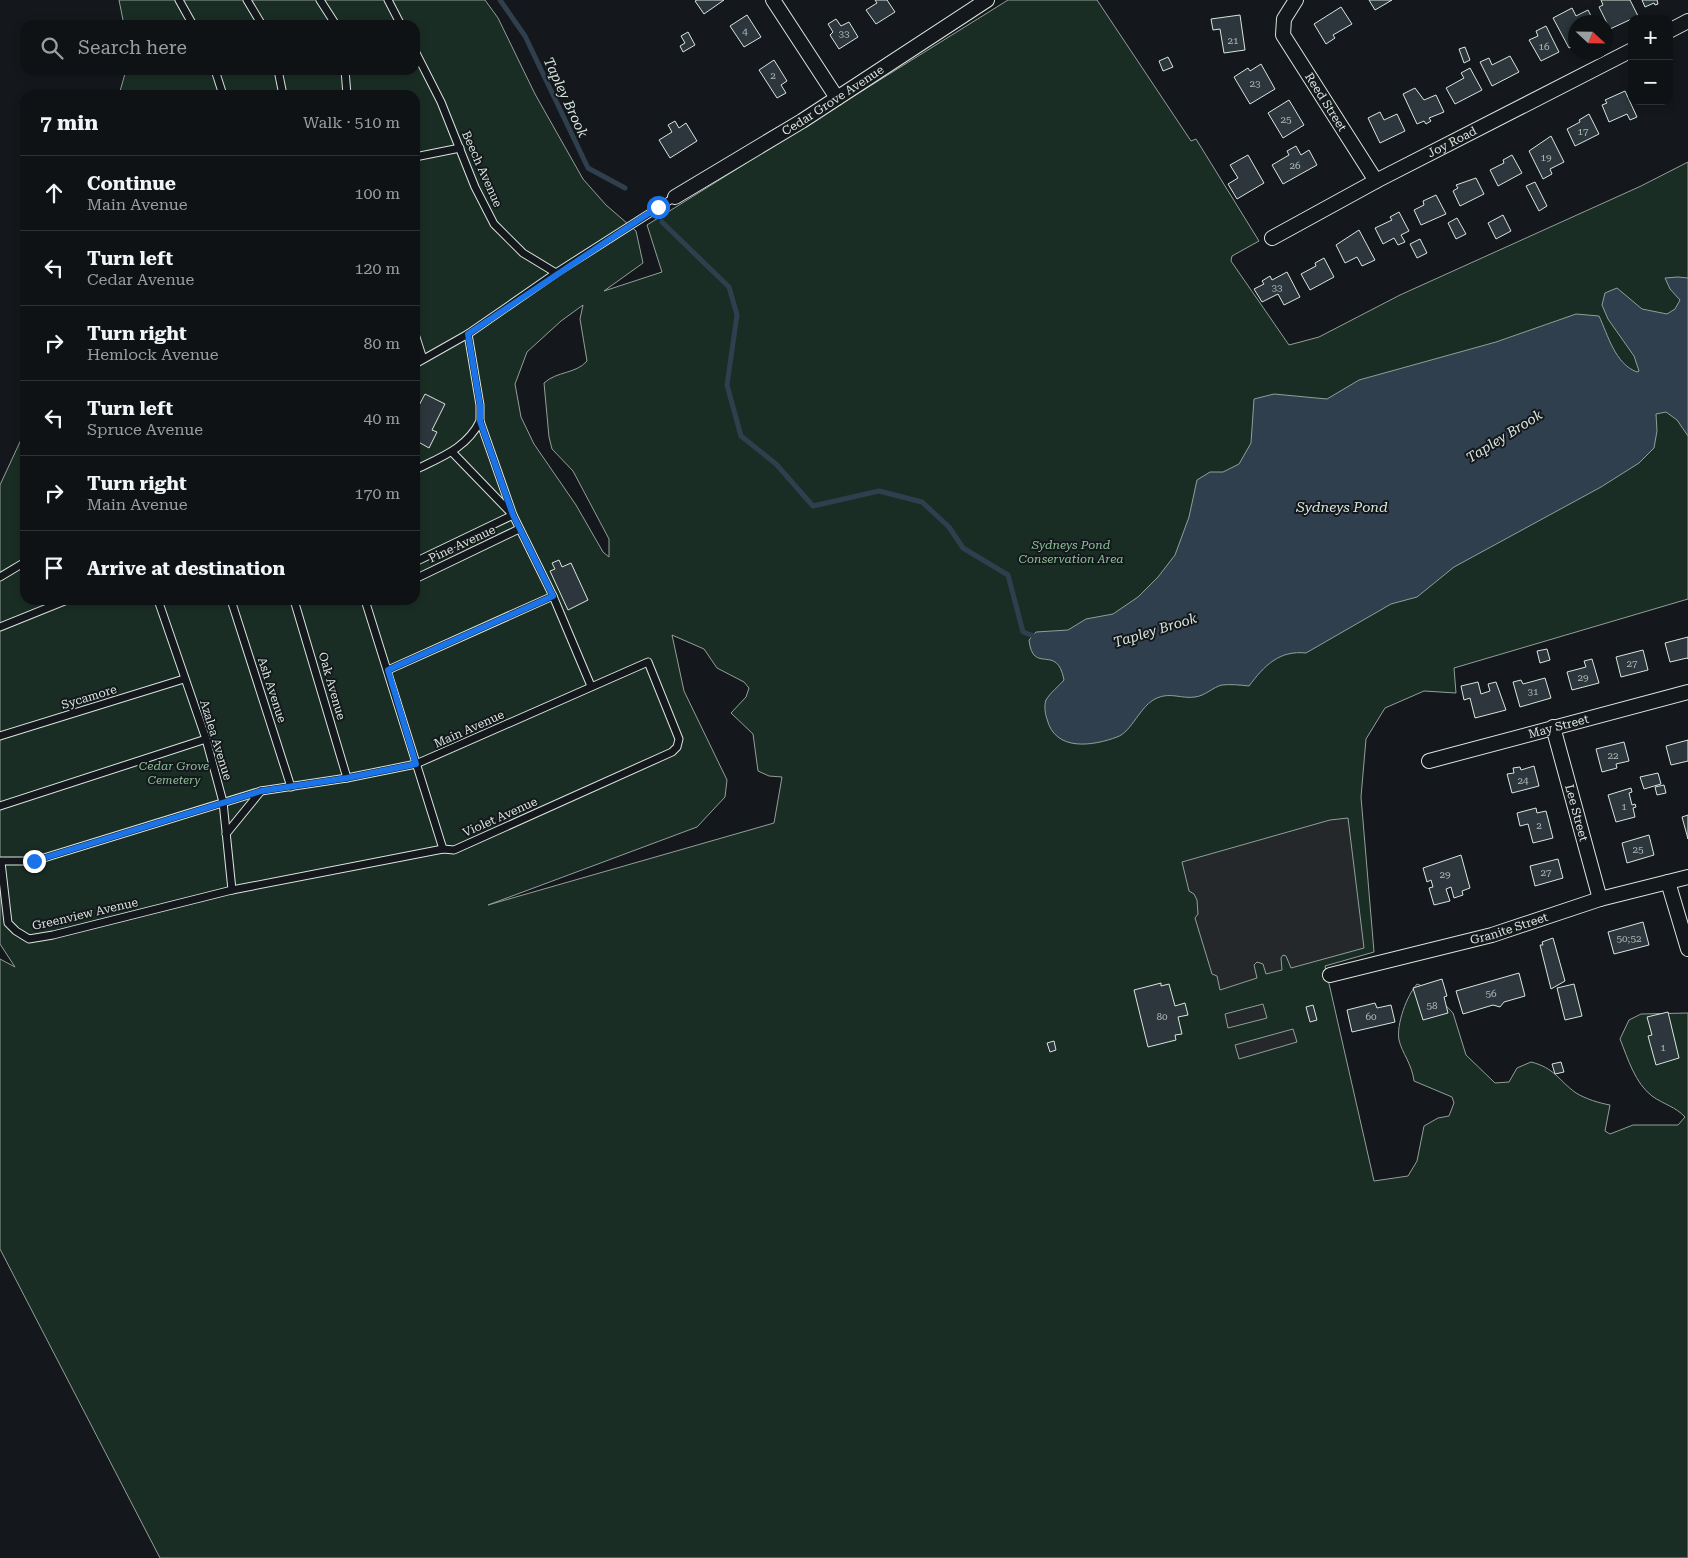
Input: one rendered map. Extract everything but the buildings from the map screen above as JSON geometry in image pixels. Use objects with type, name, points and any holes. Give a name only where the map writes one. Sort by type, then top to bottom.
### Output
[{"type":"street","points":[[773,0],[837,98]]},
{"type":"street","name":"Cedar Grove Avenue","points":[[675,197],[837,98],[987,0]]},
{"type":"street","name":"Reed Street","points":[[1296,0],[1284,19],[1283,34],[1376,181]]},
{"type":"street","points":[[1673,29],[1688,21]]},
{"type":"street","name":"Joy Road","points":[[1272,238],[1376,181],[1628,52]]},
{"type":"street","name":"May Street","points":[[1429,761],[1688,692]]},
{"type":"street","name":"Lee Street","points":[[1553,727],[1600,899]]},
{"type":"street","name":"Granite Street","points":[[1330,976],[1492,935],[1600,899],[1688,877]]},
{"type":"street","points":[[1668,882],[1688,949]]},
{"type":"lane","points":[[179,0],[190,20]]},
{"type":"lane","points":[[247,0],[259,20]]},
{"type":"lane","points":[[320,0],[333,20]]},
{"type":"lane","points":[[388,0],[398,20]]},
{"type":"lane","name":"Beech Avenue","points":[[420,61],[441,102],[475,187],[494,224],[523,253],[556,273]]},
{"type":"lane","points":[[217,75],[221,90]]},
{"type":"lane","points":[[279,75],[282,90]]},
{"type":"lane","points":[[345,75],[347,90]]},
{"type":"lane","points":[[420,156],[460,148]]},
{"type":"lane","points":[[420,361],[468,334],[556,273],[675,197]]},
{"type":"lane","points":[[468,334],[480,405],[480,421],[513,515],[553,596],[591,686]]},
{"type":"lane","points":[[420,350],[423,359]]},
{"type":"lane","points":[[420,468],[452,452],[472,435],[480,421]]},
{"type":"lane","points":[[452,452],[513,515]]},
{"type":"lane","name":"Pine Avenue","points":[[420,560],[513,515]]},
{"type":"lane","name":"Pine Avenue","points":[[420,577],[519,529]]},
{"type":"lane","points":[[0,577],[20,565]]},
{"type":"lane","points":[[388,670],[553,596]]},
{"type":"lane","points":[[0,628],[55,605]]},
{"type":"lane","name":"Azalea Avenue","points":[[160,605],[206,739],[223,802],[232,890]]},
{"type":"lane","name":"Ash Avenue","points":[[234,605],[291,787]]},
{"type":"lane","name":"Oak Avenue","points":[[295,605],[347,778]]},
{"type":"lane","points":[[369,605],[443,848]]},
{"type":"lane","name":"Main Avenue","points":[[0,861],[34,861],[261,791],[347,778],[416,764],[648,662]]},
{"type":"lane","name":"Violet Avenue","points":[[232,890],[443,848],[454,850],[672,752],[677,747],[679,739],[648,662]]},
{"type":"lane","name":"Sycamore","points":[[0,736],[184,679]]},
{"type":"lane","points":[[0,806],[206,739]]},
{"type":"lane","points":[[226,834],[261,791]]},
{"type":"lane","name":"Greenview Avenue","points":[[0,861],[8,923],[16,931],[29,939],[232,890]]},
{"type":"green space","points":[[119,0],[485,0],[498,18],[535,94],[583,179],[606,205],[636,231],[643,263],[604,291],[662,272],[647,225],[1008,0],[1097,0],[1191,141],[1196,139],[1259,241],[1232,256],[1231,261],[1289,345],[1319,337],[1400,295],[1641,186],[1688,162],[1688,599],[1454,668],[1456,693],[1424,691],[1385,708],[1366,739],[1361,797],[1374,952],[1325,966],[1374,1181],[1408,1176],[1417,1161],[1424,1126],[1438,1118],[1449,1116],[1454,1103],[1452,1097],[1414,1081],[1411,1069],[1400,1045],[1399,1026],[1403,1010],[1417,984],[1430,989],[1453,1013],[1466,1055],[1495,1083],[1509,1082],[1517,1068],[1531,1062],[1546,1068],[1576,1093],[1610,1105],[1605,1131],[1610,1134],[1633,1125],[1678,1125],[1685,1117],[1646,1091],[1633,1070],[1620,1039],[1629,1020],[1641,1014],[1688,1013],[1688,1558],[160,1558],[0,1249],[0,959],[15,967],[0,944],[0,485],[20,442],[20,605],[420,605],[420,90],[120,90],[125,75],[420,75],[420,20],[123,20]],"holes":[[[583,305],[580,319],[587,361],[583,365],[555,376],[544,383],[549,437],[552,449],[573,471],[609,539],[609,557],[603,552],[576,505],[534,444],[521,417],[515,384],[527,352],[561,321]],[[672,635],[704,649],[717,668],[744,682],[749,688],[746,697],[731,713],[753,734],[758,771],[769,776],[782,777],[774,823],[488,905],[697,827],[725,797],[727,780],[684,691]]]},
{"type":"shaded area","points":[[1348,818],[1364,948],[1291,968],[1286,956],[1283,955],[1281,958],[1282,970],[1266,974],[1263,964],[1257,962],[1254,965],[1257,978],[1220,990],[1217,976],[1212,974],[1195,918],[1198,914],[1197,900],[1194,894],[1189,891],[1182,862],[1330,820]]},
{"type":"shaded area","points":[[1263,1004],[1267,1018],[1228,1028],[1225,1014]]},
{"type":"shaded area","points":[[1293,1029],[1297,1042],[1239,1059],[1235,1045]]},
{"type":"water","name":"Sydneys Pond","points":[[1665,278],[1688,278],[1688,436],[1677,420],[1666,412],[1656,414],[1657,431],[1654,448],[1639,463],[1601,487],[1454,567],[1417,597],[1391,604],[1306,653],[1288,654],[1273,661],[1260,672],[1249,686],[1222,685],[1199,696],[1162,696],[1151,701],[1122,734],[1097,743],[1076,744],[1066,742],[1051,730],[1046,715],[1045,702],[1064,680],[1061,669],[1056,663],[1035,656],[1031,650],[1029,640],[1036,632],[1068,630],[1086,619],[1113,614],[1138,597],[1158,577],[1175,555],[1189,517],[1197,480],[1210,472],[1223,472],[1239,464],[1251,443],[1254,399],[1274,394],[1327,399],[1359,380],[1496,342],[1576,314],[1599,316],[1618,356],[1623,363],[1637,372],[1639,371],[1634,356],[1608,319],[1602,305],[1605,293],[1617,288],[1642,309],[1667,314],[1675,309],[1680,300],[1670,289]]},
{"type":"waterway","name":"Tapley Brook","points":[[500,0],[525,36],[588,168],[625,188]]},
{"type":"waterway","name":"Tapley Brook","points":[[662,222],[729,287],[737,315],[727,385],[741,436],[776,464],[813,506],[879,491],[922,502],[949,527],[963,548],[1008,575],[1023,632],[1039,638]]},
{"type":"route","points":[[34,861],[261,791],[347,778],[416,764],[388,670],[553,596],[513,515],[480,421],[480,405],[468,334],[556,273],[658,207]]},
{"type":"park label","name":"Sydneys Pond Conservation Area","points":[[1071,552]]},
{"type":"park label","name":"Cedar Grove Cemetery","points":[[174,773]]}]
